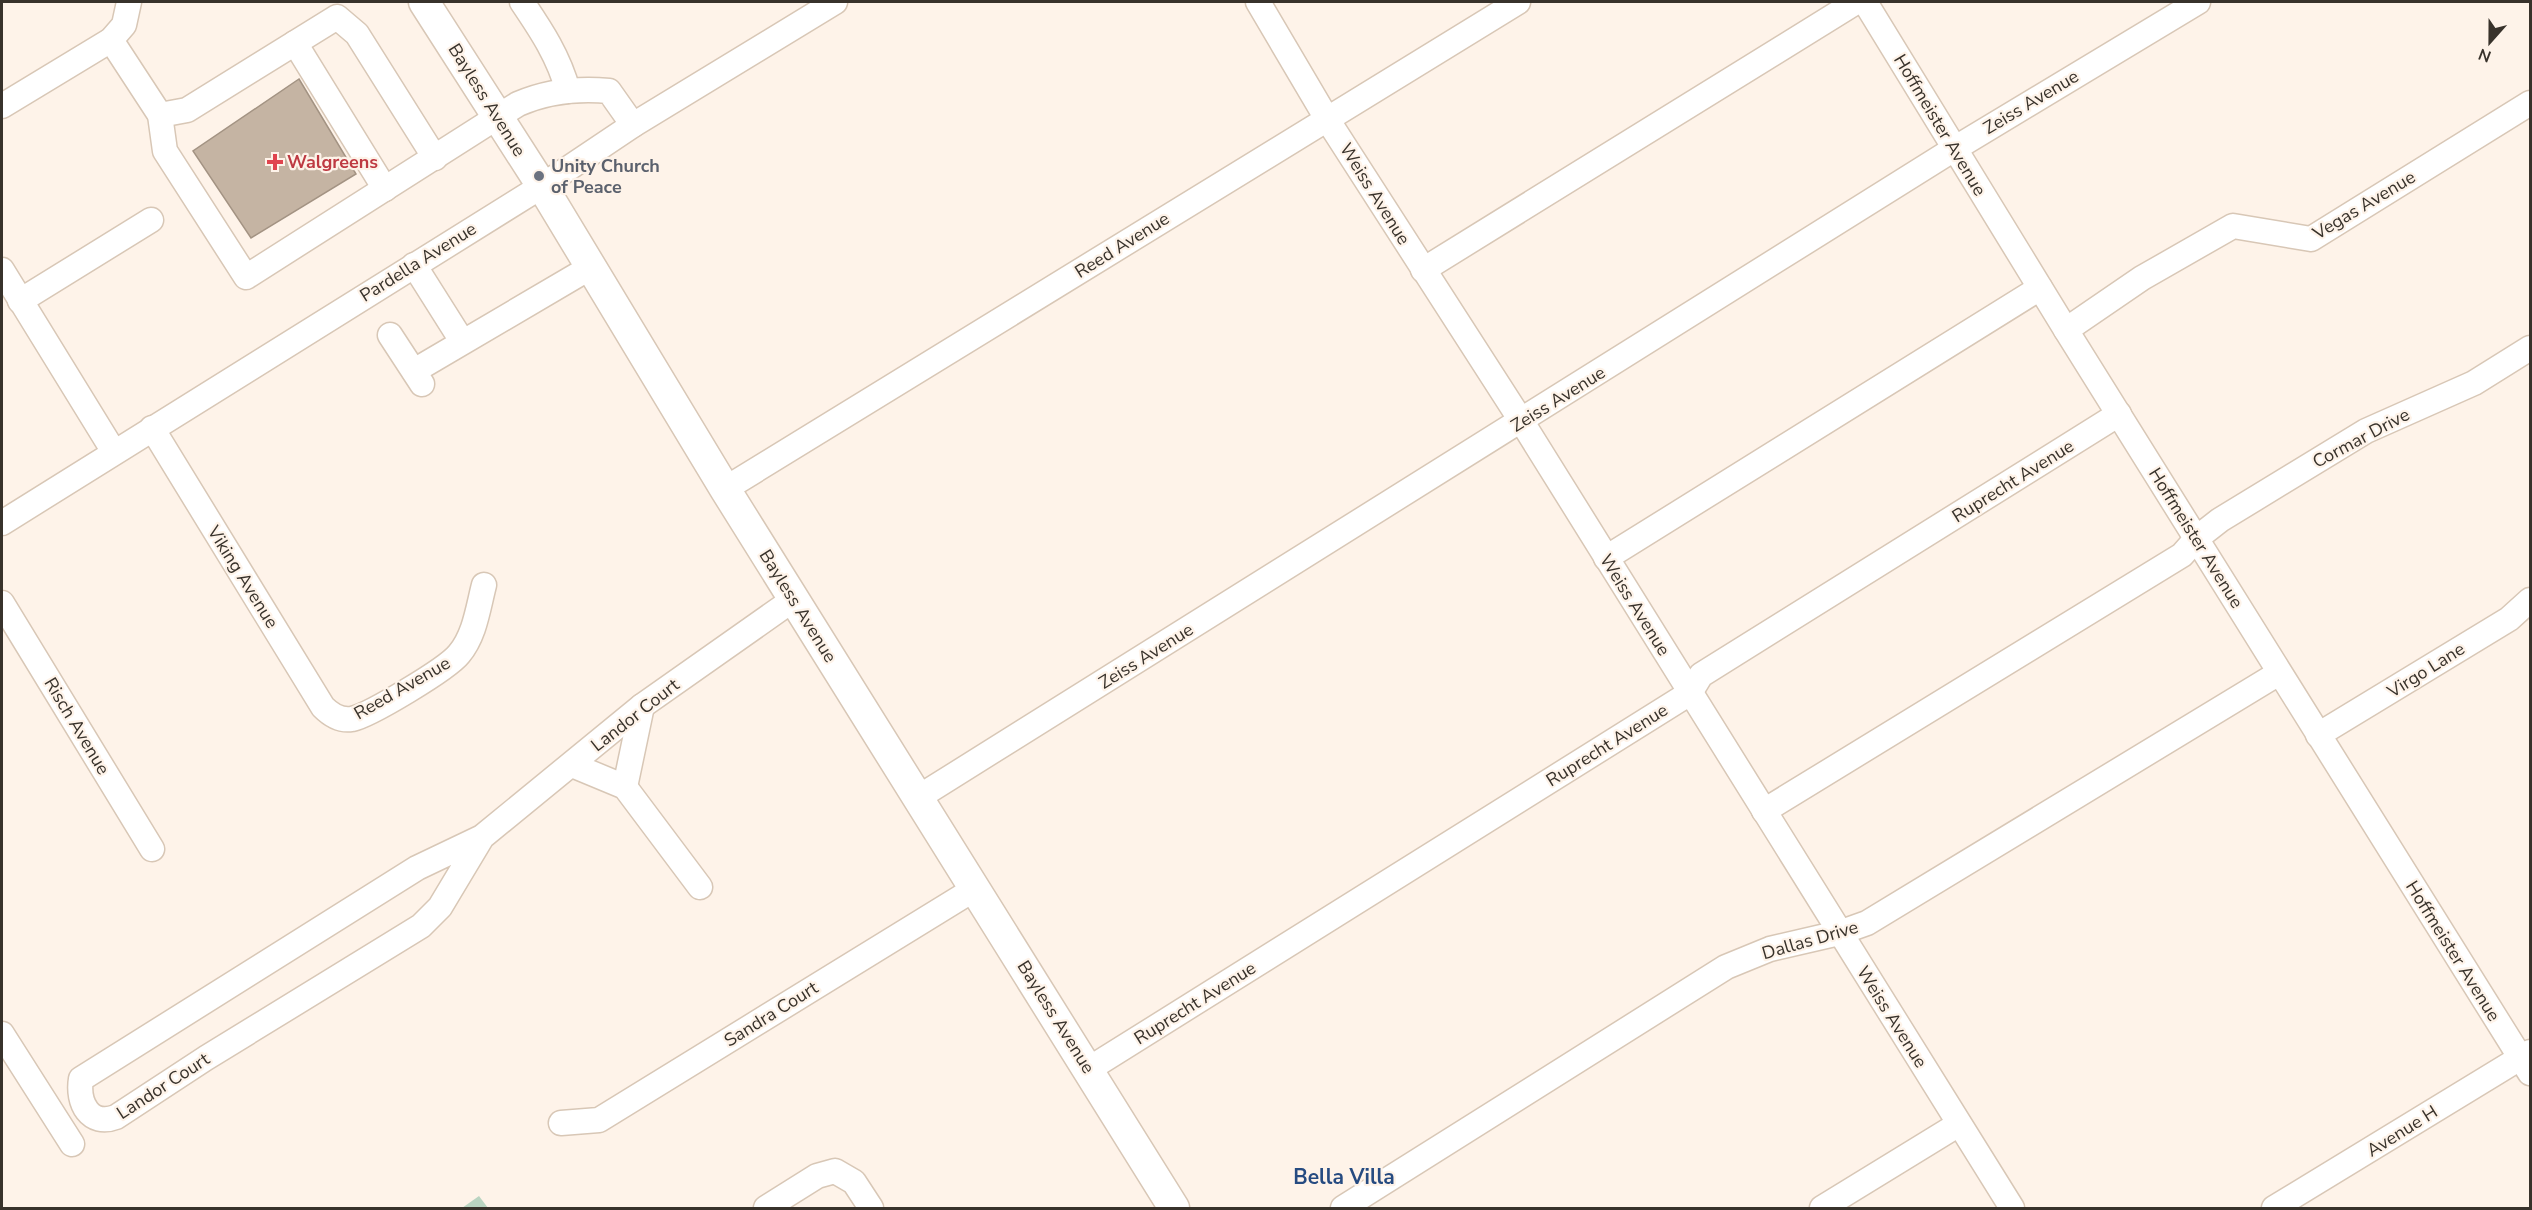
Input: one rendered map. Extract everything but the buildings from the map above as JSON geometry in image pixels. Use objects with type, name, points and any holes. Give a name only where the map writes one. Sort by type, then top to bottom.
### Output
[{"type":"main road","name":"Bayless Avenue","points":[[424,2],[542,186],[725,489],[1089,1069],[1174,1209]]},
{"type":"street","points":[[2,106],[111,40],[124,25],[129,2]]},
{"type":"street","points":[[522,2],[547,40],[568,91]]},
{"type":"street","name":"Pardella Avenue","points":[[2,523],[542,186],[633,124],[835,2]]},
{"type":"street","name":"Weiss Avenue","points":[[1258,2],[1327,119],[1522,422],[2012,1209]]},
{"type":"street","name":"Reed Avenue","points":[[725,489],[1518,2]]},
{"type":"street","points":[[1423,270],[1856,2]]},
{"type":"street","name":"Hoffmeister Avenue","points":[[1865,2],[2279,673],[2527,1061]]},
{"type":"street","name":"Zeiss Avenue","points":[[919,797],[1522,422],[1954,149],[2198,2]]},
{"type":"street","points":[[160,115],[187,110],[337,17],[357,34],[435,158]]},
{"type":"street","points":[[111,40],[160,115],[165,151],[246,277],[498,117],[540,94],[609,91],[633,124]]},
{"type":"street","points":[[295,43],[386,189]]},
{"type":"street","name":"Vegas Avenue","points":[[2066,330],[2142,278],[2233,226],[2310,239],[2530,103]]},
{"type":"street","points":[[20,300],[152,220]]},
{"type":"street","points":[[414,265],[462,341]]},
{"type":"street","points":[[390,335],[418,377],[462,341],[591,267]]},
{"type":"street","points":[[2,270],[114,452]]},
{"type":"street","points":[[1606,558],[2040,288]]},
{"type":"street","name":"Cormar Drive","points":[[1764,811],[2181,555],[2197,538],[2220,520],[2366,431],[2474,383],[2530,348]]},
{"type":"street","name":"Ruprecht Avenue","points":[[1089,1069],[1690,693],[1701,675],[2120,414]]},
{"type":"street","name":"Viking Avenue","points":[[152,429],[323,707],[341,719]]},
{"type":"street","name":"Reed Avenue","points":[[341,719],[361,716],[448,666],[466,644],[484,585]]},
{"type":"street","name":"Landor Court","points":[[482,837],[440,907],[421,926],[206,1058],[116,1117],[106,1121],[98,1120],[85,1107],[79,1092],[81,1079],[417,868],[482,837],[573,765],[642,706],[794,599]]},
{"type":"street","name":"Virgo Lane","points":[[2318,735],[2509,619],[2530,600]]},
{"type":"street","name":"Risch Avenue","points":[[2,603],[152,849]]},
{"type":"street","name":"Dallas Drive","points":[[1343,1209],[1726,967],[1770,949],[1839,933],[1867,923],[2279,673]]},
{"type":"street","points":[[625,787],[642,706]]},
{"type":"street","points":[[573,765],[625,787],[700,887]]},
{"type":"street","name":"Sandra Court","points":[[561,1123],[598,1120],[976,888]]},
{"type":"street","points":[[2,1034],[72,1144]]},
{"type":"street","name":"Avenue H","points":[[2274,1209],[2527,1061]]},
{"type":"street","points":[[1822,1209],[1959,1124]]},
{"type":"street","points":[[766,1209],[817,1176],[835,1172],[854,1182],[872,1209]]},
{"type":"green space","points":[[479,1196],[488,1208],[462,1208]]},
{"type":"place","name":"Walgreens","points":[[275,162]]},
{"type":"place","name":"Unity Church of Peace","points":[[539,176]]},
{"type":"district","name":"Bella Villa","points":[[1344,1177]]}]
